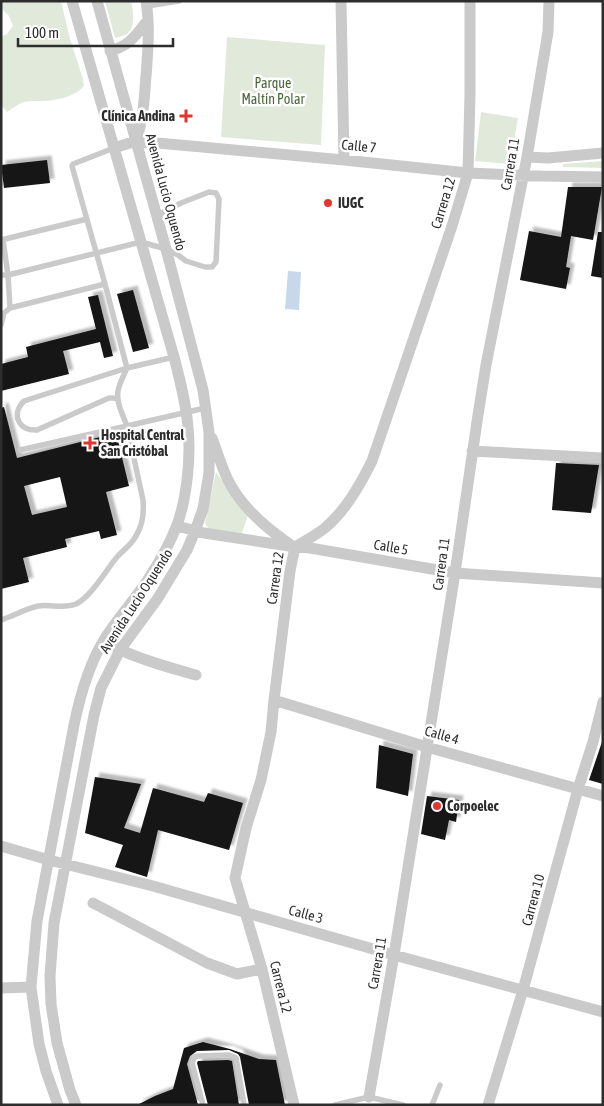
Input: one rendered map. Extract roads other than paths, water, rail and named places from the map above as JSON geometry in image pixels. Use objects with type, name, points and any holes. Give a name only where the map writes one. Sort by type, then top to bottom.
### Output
[{"type":"street","name":"Avenida Lucio Oquendo","points":[[58,1105],[45,1070],[39,1044],[31,987],[37,922],[79,701],[90,668],[104,640],[149,578],[177,526],[186,490],[188,464],[186,413],[174,357],[72,1]]},
{"type":"street","name":"Avenida Lucio Oquendo","points":[[76,1105],[57,1044],[51,1004],[50,976],[54,923],[94,715],[101,688],[120,650],[158,598],[187,550],[203,509],[209,473],[209,432],[202,390],[166,249],[96,1]]},
{"type":"street","points":[[341,1],[344,160]]},
{"type":"street","name":"Carrera 12","points":[[294,1105],[262,969],[235,878],[246,828],[261,780],[271,732],[290,571],[295,547],[324,528],[341,510],[357,490],[372,461],[452,226],[468,173],[470,1]]},
{"type":"street","name":"Carrera 11","points":[[369,1097],[394,955],[486,366],[524,175],[548,32],[549,1]]},
{"type":"street","points":[[136,141],[142,124],[148,51],[146,4]]},
{"type":"street","points":[[110,51],[121,48],[133,40],[148,20]]},
{"type":"street","name":"Calle 7","points":[[114,148],[136,141],[468,173],[603,177]]},
{"type":"street","points":[[527,157],[554,158],[603,153]]},
{"type":"street","points":[[174,357],[192,352]]},
{"type":"street","points":[[209,432],[227,479],[243,502],[275,534],[295,547]]},
{"type":"street","points":[[472,451],[603,458]]},
{"type":"street","points":[[241,539],[252,538],[259,532],[260,524],[256,517]]},
{"type":"street","name":"Calle 5","points":[[177,526],[204,534],[310,548],[455,573],[603,583]]},
{"type":"street","points":[[104,640],[120,650],[196,675]]},
{"type":"street","name":"Calle 4","points":[[274,700],[427,747],[603,796]]},
{"type":"street","name":"Carrera 10","points":[[488,1105],[523,990],[603,702]]},
{"type":"street","name":"Calle 3","points":[[1,846],[48,860],[153,886],[603,1012]]},
{"type":"street","points":[[93,903],[186,952],[225,970],[237,974],[262,969]]},
{"type":"street","points":[[1,988],[31,987]]},
{"type":"street","points":[[45,1070],[57,1068],[62,1064]]},
{"type":"lane","points":[[146,4],[178,1]]},
{"type":"lane","points":[[1,620],[37,606],[69,606],[84,599],[136,536],[142,519],[143,500],[127,426],[118,399],[118,390],[126,368],[72,166],[114,148]]},
{"type":"lane","points":[[5,275],[141,242],[166,249],[186,261],[205,268],[212,267],[216,262],[219,199],[216,193],[209,192],[156,216]]},
{"type":"lane","points":[[10,308],[2,240],[87,219]]},
{"type":"lane","points":[[1,325],[4,313],[10,308],[105,284]]},
{"type":"lane","points":[[118,399],[109,398],[37,430],[25,428],[17,418],[18,408],[24,401],[126,368],[174,357]]},
{"type":"lane","points":[[20,450],[205,408]]},
{"type":"lane","points":[[203,1105],[192,1063],[197,1056],[229,1056],[236,1058],[244,1105]]},
{"type":"lane","points":[[432,1105],[440,1085]]},
{"type":"lane","points":[[335,1105],[369,1097],[403,1105]]},
{"type":"water","points":[[288,271],[301,272],[299,310],[285,309]]},
{"type":"place","name":"Clínica Andina","points":[[186,116]]},
{"type":"place","name":"IUGC","points":[[328,203]]},
{"type":"place","name":"Hospital Central San Cristóbal","points":[[90,443]]},
{"type":"place","name":"Corpoelec","points":[[437,806]]},
{"type":"park label","name":"Parque Maltín Polar","points":[[273,92]]}]
